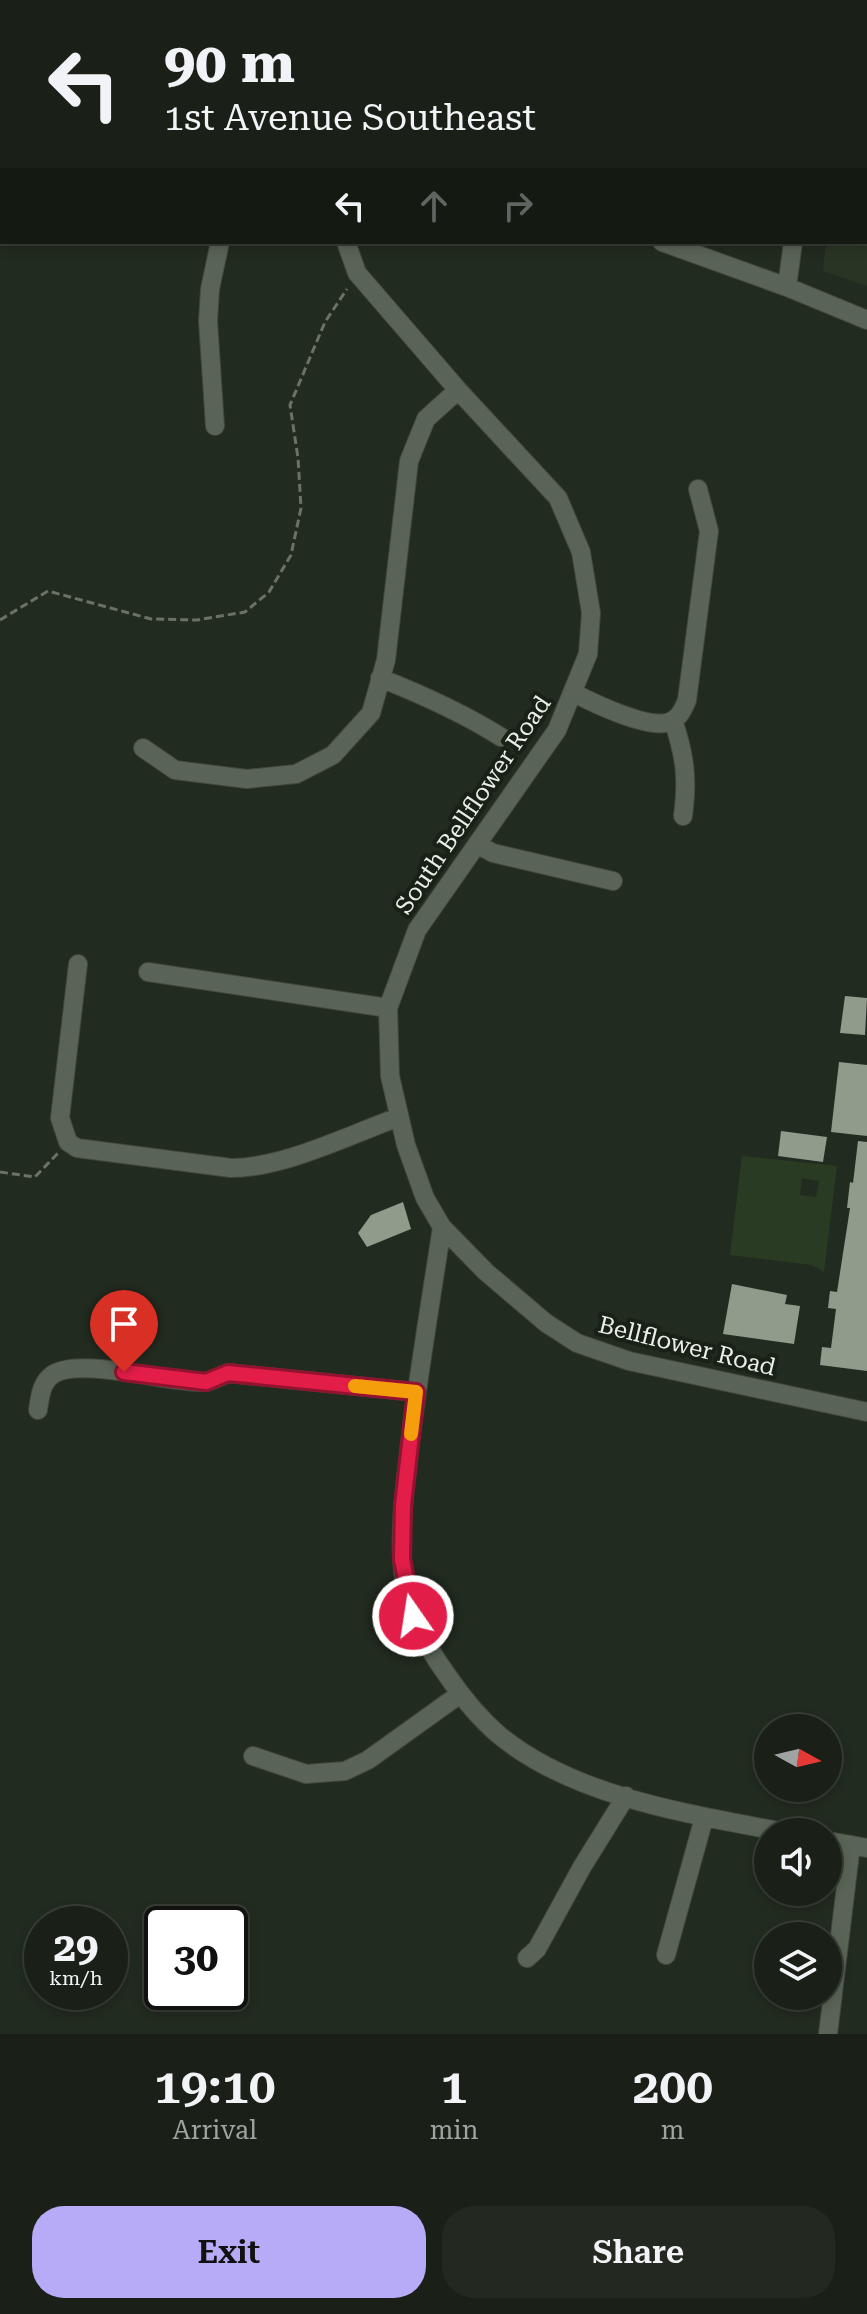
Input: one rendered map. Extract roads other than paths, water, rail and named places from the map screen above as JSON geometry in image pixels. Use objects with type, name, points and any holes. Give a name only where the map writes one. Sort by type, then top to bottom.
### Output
[{"type":"street","points":[[215,426],[208,321],[210,289],[220,244]]},
{"type":"street","name":"South Bellflower Road","points":[[347,244],[357,273],[458,390],[558,498],[581,552],[591,613],[588,654],[557,730],[417,930],[388,1008],[390,1076],[399,1117],[425,1198],[442,1227]]},
{"type":"street","points":[[668,244],[867,320]]},
{"type":"street","points":[[787,287],[793,244]]},
{"type":"street","points":[[143,748],[175,770],[247,779],[296,774],[333,755],[371,713],[386,660],[409,461],[426,419],[458,390]]},
{"type":"street","points":[[574,693],[594,704],[652,723],[669,723],[681,714],[687,700],[709,531],[698,489]]},
{"type":"street","points":[[380,678],[426,696],[501,737]]},
{"type":"street","points":[[673,720],[687,773],[683,816]]},
{"type":"street","points":[[477,844],[493,853],[613,881]]},
{"type":"street","points":[[78,964],[60,1118],[68,1142],[77,1148],[249,1168],[279,1161],[399,1117]]},
{"type":"street","points":[[148,972],[388,1008]]},
{"type":"street","points":[[442,1227],[416,1392],[403,1505],[405,1583],[413,1616],[424,1639],[460,1694],[482,1719],[520,1750],[547,1765],[626,1796],[704,1818],[754,1827]]},
{"type":"street","name":"Bellflower Road","points":[[442,1227],[506,1290],[546,1323],[577,1343],[642,1365],[867,1412]]},
{"type":"street","points":[[38,1410],[41,1389],[52,1375],[68,1370],[124,1372],[206,1382],[228,1373],[416,1392]]},
{"type":"street","points":[[253,1756],[306,1774],[345,1771],[368,1760],[460,1694]]},
{"type":"street","points":[[527,1958],[537,1949],[626,1796]]},
{"type":"street","points":[[666,1955],[704,1818]]},
{"type":"street","points":[[828,2034],[859,1847]]}]
